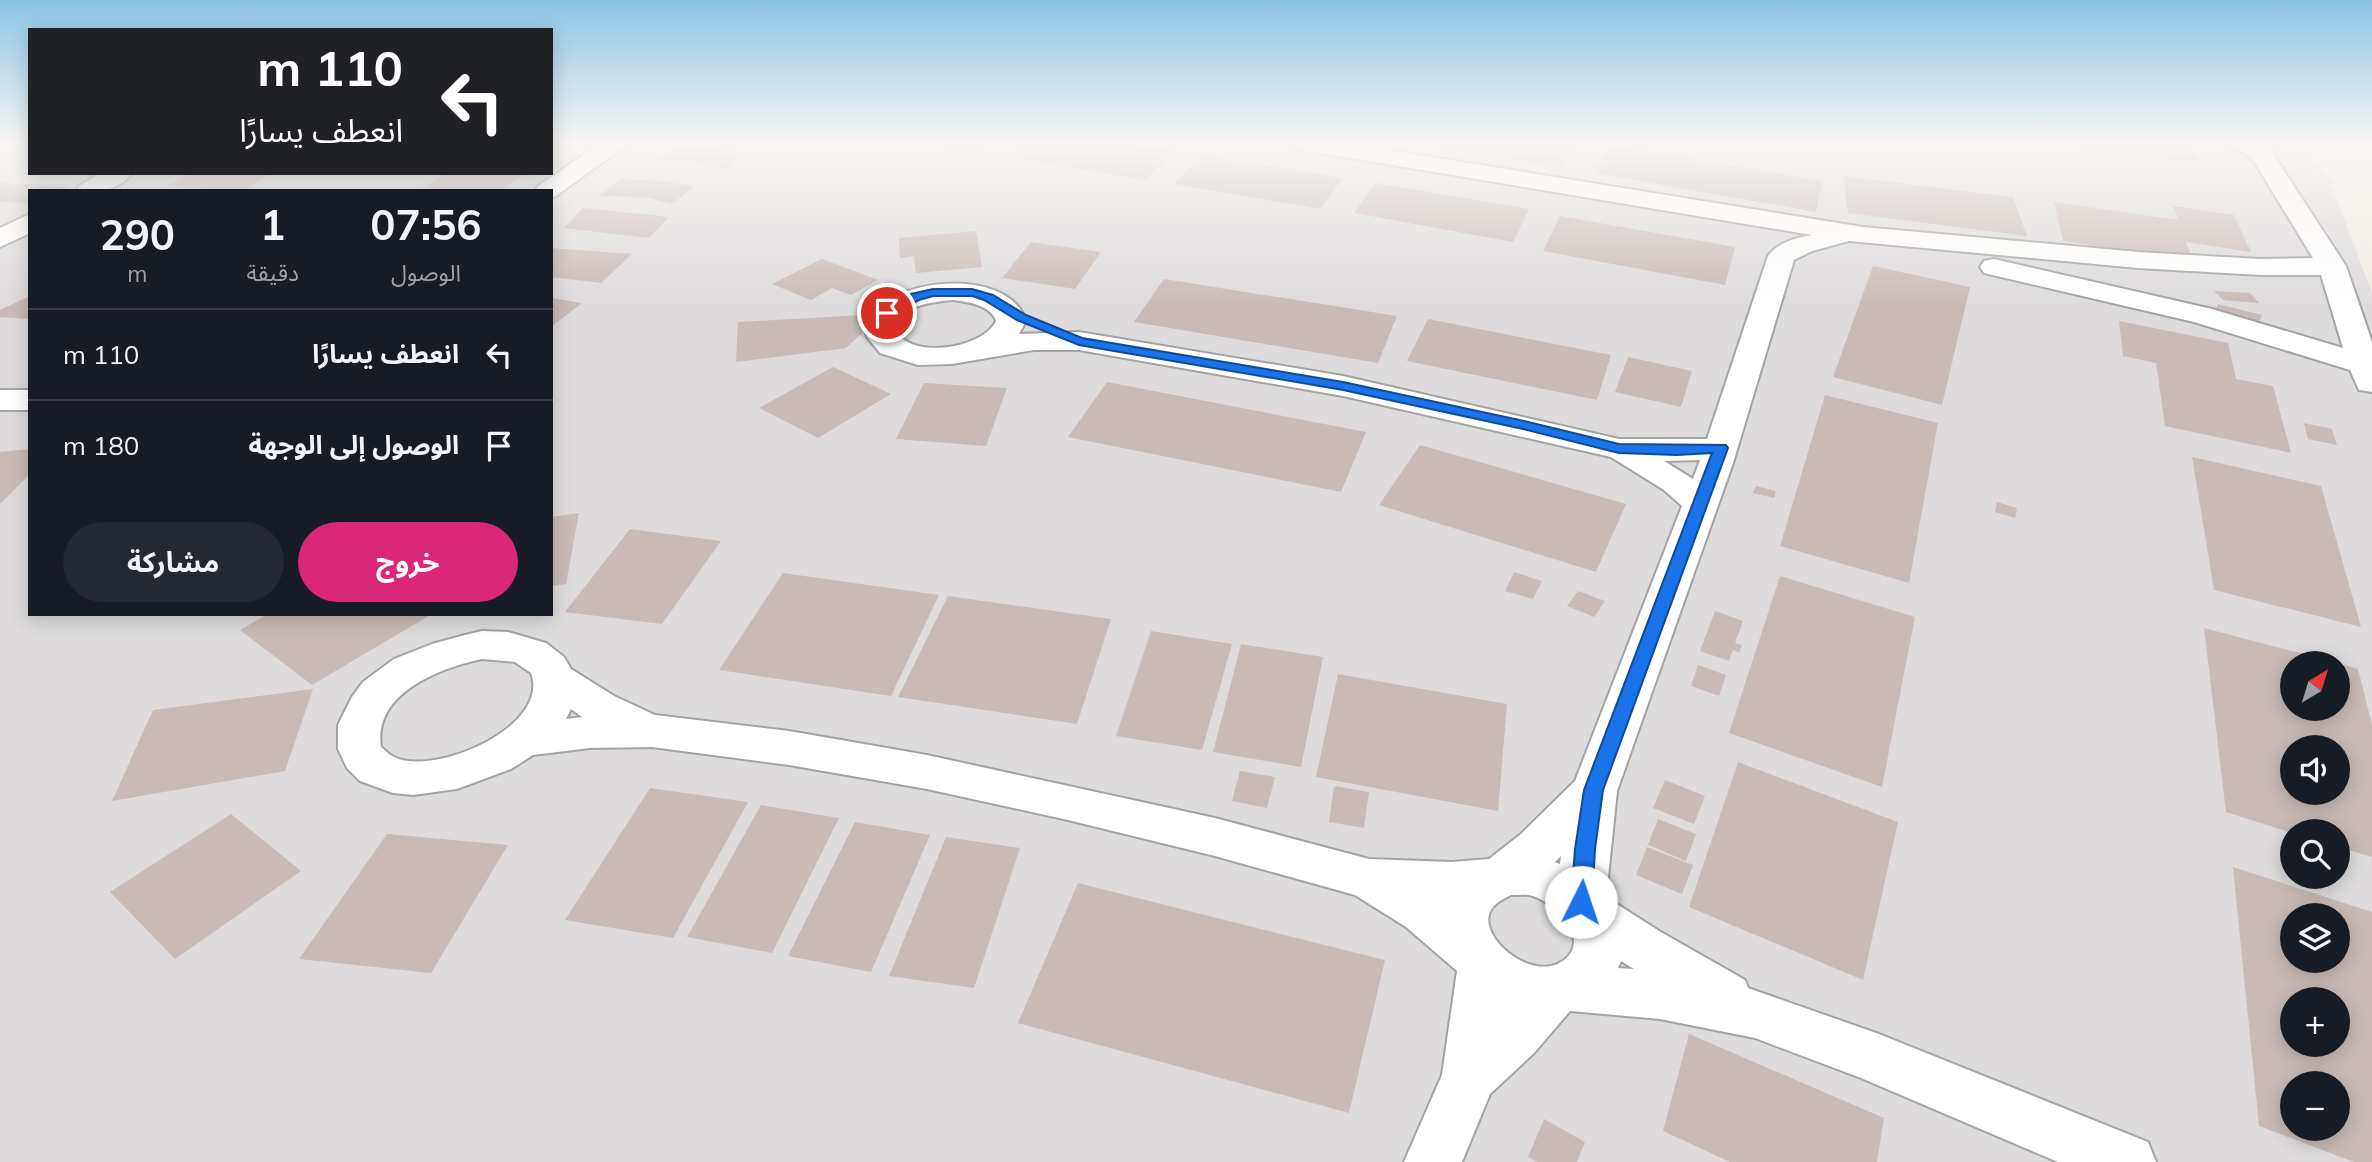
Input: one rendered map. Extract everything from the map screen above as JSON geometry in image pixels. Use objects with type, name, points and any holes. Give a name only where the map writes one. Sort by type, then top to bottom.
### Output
[{"type":"street","points":[[1632,197],[1859,235],[2202,315],[2364,344]]},
{"type":"street","points":[[2289,197],[2332,266],[2364,344]]},
{"type":"street","points":[[1734,214],[1769,238],[1782,256]]},
{"type":"street","points":[[0,239],[28,223]]},
{"type":"street","points":[[1470,1076],[1503,1049],[1561,988],[1587,975],[1599,956],[1600,934],[1585,907],[1585,849],[1594,790],[1721,448],[1782,256],[1818,240],[1859,235],[2138,260],[2260,267],[2332,266]]},
{"type":"street","points":[[1079,341],[1005,309],[988,297],[972,293],[933,293],[899,304],[887,313],[880,323],[880,333],[886,342],[898,350],[936,357],[1034,341],[1079,341],[1356,388],[1619,449],[1677,451],[1721,448]]},
{"type":"street","points":[[977,350],[1004,333],[1009,323],[1005,309]]},
{"type":"street","points":[[0,400],[28,400]]},
{"type":"street","points":[[1619,449],[1667,477],[1701,503]]},
{"type":"street","points":[[556,679],[554,699],[543,719],[523,740],[496,758],[465,771],[432,778],[402,777],[378,769],[363,756],[357,737],[362,717],[375,696],[406,672],[453,650],[482,645],[521,648],[532,652],[548,663],[556,679],[599,707],[652,731]]},
{"type":"street","points":[[523,740],[590,732],[652,731],[789,748],[952,778],[1215,837],[1368,879],[1410,882],[1524,874],[1545,879],[1564,888],[1585,907],[1641,947],[1756,1014]]},
{"type":"street","points":[[1433,1162],[1470,1076],[1480,960],[1464,933],[1464,911],[1474,892],[1538,848],[1594,790]]},
{"type":"street","points":[[1368,879],[1424,912],[1480,960],[1517,985],[1660,995],[1756,1014],[1879,1060],[2127,1162]]},
{"type":"shaded area","points":[[0,197],[28,197],[28,616],[553,616],[553,197],[2336,197],[2372,293],[2372,1162],[0,1162]]},
{"type":"building","points":[[0,197],[28,197],[28,203],[0,202]]},
{"type":"building","points":[[645,197],[681,197],[672,204]]},
{"type":"building","points":[[1251,197],[1329,197],[1320,209]]},
{"type":"building","points":[[1366,197],[1460,197],[1529,209],[1513,242],[1354,213]]},
{"type":"building","points":[[1732,197],[1819,197],[1816,212]]},
{"type":"building","points":[[1846,197],[2013,197],[2027,236],[1848,213]]},
{"type":"building","points":[[2054,202],[2178,220],[2173,206],[2234,215],[2251,252],[2186,242],[2193,261],[2063,241]]},
{"type":"building","points":[[583,208],[669,217],[649,238],[564,228]]},
{"type":"building","points":[[1560,216],[1735,247],[1725,285],[1543,251]]},
{"type":"building","points":[[976,231],[982,267],[916,273],[914,256],[900,258],[899,238]]},
{"type":"building","points":[[1031,242],[1101,252],[1075,289],[1002,278]]},
{"type":"building","points":[[553,248],[632,254],[601,283],[553,277]]},
{"type":"building","points":[[822,259],[878,280],[851,295],[832,288],[811,300],[772,284]]},
{"type":"building","points":[[1873,266],[1970,287],[1942,405],[1833,377]]},
{"type":"building","points":[[1164,279],[1397,316],[1378,363],[1134,322]]},
{"type":"building","points":[[2214,291],[2250,293],[2259,303],[2223,300]]},
{"type":"building","points":[[28,297],[28,319],[0,317],[0,310]]},
{"type":"building","points":[[553,298],[582,303],[553,325]]},
{"type":"building","points":[[2218,304],[2262,315],[2258,324],[2215,312]]},
{"type":"building","points":[[862,315],[862,333],[846,348],[736,362],[738,322]]},
{"type":"building","points":[[1428,319],[1611,355],[1597,400],[1407,361]]},
{"type":"building","points":[[2119,321],[2228,343],[2236,379],[2273,386],[2291,453],[2165,426],[2156,363],[2123,356]]},
{"type":"building","points":[[1628,357],[1692,371],[1681,407],[1615,392]]},
{"type":"building","points":[[833,367],[891,394],[818,438],[759,408]]},
{"type":"building","points":[[1107,382],[1366,432],[1341,492],[1068,437]]},
{"type":"building","points":[[924,383],[1007,388],[986,446],[896,439]]},
{"type":"building","points":[[1825,395],[1938,423],[1909,583],[1780,546]]},
{"type":"building","points":[[2304,423],[2332,429],[2337,445],[2308,439]]},
{"type":"building","points":[[1420,445],[1626,504],[1596,572],[1379,505]]},
{"type":"building","points":[[28,449],[28,476],[0,504],[0,452]]},
{"type":"building","points":[[2192,457],[2321,486],[2361,627],[2214,590]]},
{"type":"building","points":[[1756,486],[1776,491],[1774,498],[1753,493]]},
{"type":"building","points":[[1997,502],[2017,508],[2015,518],[1995,512]]},
{"type":"building","points":[[579,513],[566,584],[553,586],[553,517]]},
{"type":"building","points":[[630,529],[721,541],[662,624],[565,612]]},
{"type":"building","points":[[1514,572],[1542,581],[1533,599],[1505,591]]},
{"type":"building","points":[[783,573],[939,595],[891,696],[719,670]]},
{"type":"building","points":[[1780,576],[1915,617],[1882,787],[1729,733]]},
{"type":"building","points":[[1578,591],[1605,601],[1594,617],[1567,606]]},
{"type":"building","points":[[948,596],[1111,619],[1077,724],[898,697]]},
{"type":"building","points":[[1715,611],[1743,621],[1735,643],[1742,645],[1739,653],[1733,650],[1729,661],[1700,651]]},
{"type":"building","points":[[264,616],[429,616],[312,685],[240,630]]},
{"type":"building","points":[[2204,628],[2292,651],[2280,651],[2280,721],[2350,721],[2350,667],[2358,669],[2372,725],[2372,857],[2350,851],[2350,819],[2280,819],[2280,829],[2226,812]]},
{"type":"building","points":[[1151,631],[1232,644],[1202,750],[1116,736]]},
{"type":"building","points":[[1241,644],[1323,657],[1301,767],[1213,752]]},
{"type":"building","points":[[1698,665],[1726,675],[1719,696],[1691,686]]},
{"type":"building","points":[[1338,674],[1507,704],[1498,811],[1316,777]]},
{"type":"building","points":[[313,689],[285,771],[112,801],[153,710]]},
{"type":"building","points":[[1738,762],[1898,822],[1863,980],[1689,907]]},
{"type":"building","points":[[1240,771],[1275,777],[1267,808],[1232,801]]},
{"type":"building","points":[[1665,780],[1705,796],[1694,824],[1653,808]]},
{"type":"building","points":[[1334,786],[1369,792],[1364,828],[1329,822]]},
{"type":"building","points":[[650,788],[748,802],[673,938],[565,920]]},
{"type":"building","points":[[761,805],[839,818],[772,953],[687,937]]},
{"type":"building","points":[[231,814],[301,871],[175,959],[110,892]]},
{"type":"building","points":[[1658,819],[1696,834],[1686,861],[1648,845]]},
{"type":"building","points":[[855,822],[930,835],[871,972],[788,956]]},
{"type":"building","points":[[387,834],[508,845],[431,973],[299,959]]},
{"type":"building","points":[[946,837],[1020,848],[974,988],[889,976]]},
{"type":"building","points":[[1647,847],[1693,865],[1682,894],[1636,875]]},
{"type":"building","points":[[2233,867],[2280,882],[2280,889],[2301,889],[2344,903],[2280,903],[2280,973],[2350,973],[2350,905],[2372,912],[2372,1162],[2354,1162],[2299,1141],[2350,1141],[2350,1071],[2280,1071],[2280,1134],[2259,1126]]},
{"type":"building","points":[[1078,883],[1385,960],[1349,1113],[1018,1023]]},
{"type":"building","points":[[1689,1034],[1884,1118],[1877,1162],[1730,1162],[1663,1131]]},
{"type":"building","points":[[1544,1119],[1585,1142],[1577,1162],[1537,1162],[1528,1157]]},
{"type":"route","points":[[887,313],[915,297],[953,291],[972,293],[988,297],[1005,309],[1040,326],[1079,341],[1343,386],[1524,425],[1619,449],[1677,451],[1721,448],[1594,790],[1585,849],[1581,902]]}]
